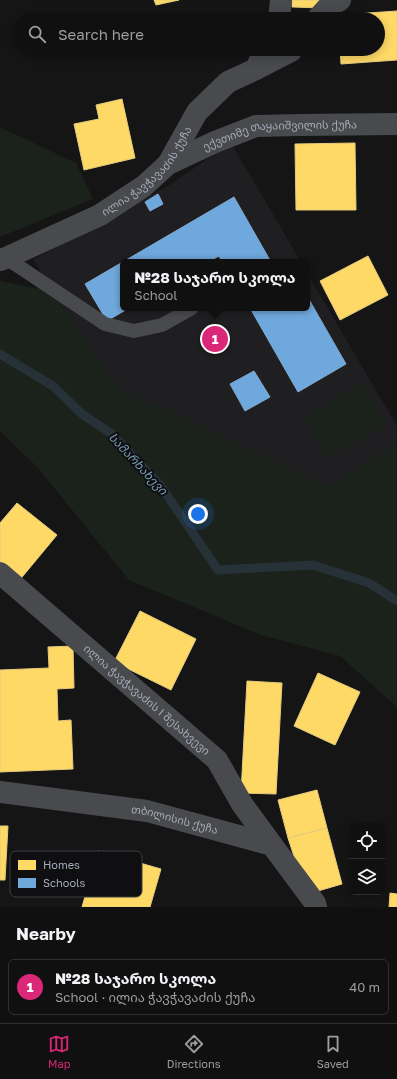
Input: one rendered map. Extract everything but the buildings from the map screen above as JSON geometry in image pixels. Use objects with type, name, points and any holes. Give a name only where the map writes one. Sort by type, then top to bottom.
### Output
[{"type":"street","points":[[280,12],[281,0]]},
{"type":"street","points":[[323,12],[340,0]]},
{"type":"street","points":[[256,69],[262,56]]},
{"type":"street","name":"ილია ჭავჭავაძის ქუჩა","points":[[3,259],[100,214],[144,186],[168,164],[197,112],[228,82],[281,56]]},
{"type":"street","name":"ექვთიმე თაყაიშვილის ქუჩა","points":[[168,164],[214,142],[256,126],[397,124]]},
{"type":"street","name":"ილია ჭავჭავაძის I შესახვევი","points":[[0,573],[217,760],[242,804],[272,845]]},
{"type":"street","name":"თბილისის ქუჩა","points":[[0,792],[147,811],[272,845]]},
{"type":"street","points":[[272,845],[315,903],[316,907]]},
{"type":"lane","points":[[3,259],[105,324],[134,330],[162,325],[187,311]]},
{"type":"shaded area","points":[[0,127],[76,163],[93,199],[0,237]]},
{"type":"shaded area","points":[[231,143],[299,259],[120,259],[120,311],[310,311],[310,278],[397,426],[397,445],[327,487],[118,387],[51,291],[34,259],[168,186]]},
{"type":"shaded area","points":[[0,281],[51,291],[118,387],[327,487],[397,445],[397,707],[340,656],[261,635],[129,580],[38,468],[0,431]]},
{"type":"shaded area","points":[[362,383],[387,424],[328,458],[305,417]]},
{"type":"waterway","name":"სამარხახევი","points":[[0,354],[53,386],[82,414],[112,434],[160,485],[218,570],[313,565],[369,583],[397,601]]},
{"type":"place","name":"№28 საჯარო სკოლა","points":[[215,339]]}]
